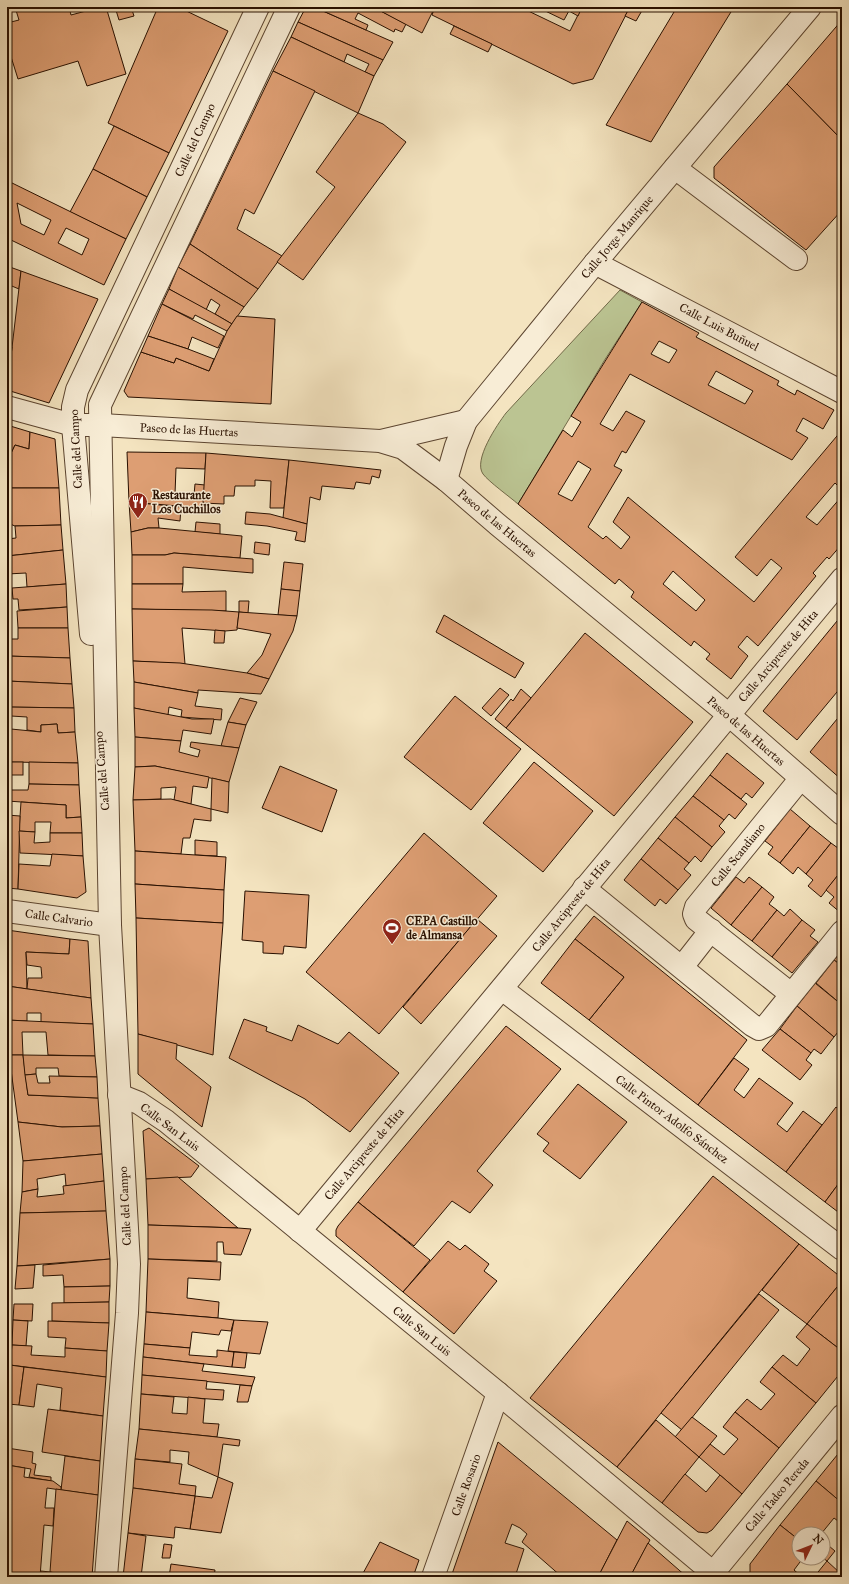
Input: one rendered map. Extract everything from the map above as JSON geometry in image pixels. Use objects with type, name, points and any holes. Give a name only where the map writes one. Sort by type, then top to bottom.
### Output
[{"type":"street","name":"Calle del Campo","points":[[108,834],[74,425],[73,407],[76,390],[258,7]]},
{"type":"street","name":"Calle del Campo","points":[[106,1577],[127,1313],[129,1264],[110,925],[100,405],[289,7]]},
{"type":"street","name":"Calle Jorge Manrique","points":[[446,480],[456,446],[466,421],[595,263],[810,7]]},
{"type":"street","points":[[675,168],[796,259]]},
{"type":"street","name":"Calle Luis Buñuel","points":[[595,263],[842,392]]},
{"type":"street","name":"Paseo de las Huertas","points":[[7,407],[74,425],[101,425],[380,441],[403,448],[446,480],[497,524],[729,715],[842,814]]},
{"type":"street","points":[[380,441],[466,421]]},
{"type":"street","name":"Calle Arcipreste de Hita","points":[[300,1231],[842,579]]},
{"type":"street","name":"Calle Scandiano","points":[[791,994],[696,919],[694,914],[696,907],[800,778]]},
{"type":"street","points":[[584,888],[752,1025],[759,1029],[766,1026],[842,932]]},
{"type":"street","name":"Calle Calvario","points":[[7,911],[110,925]]},
{"type":"street","points":[[682,967],[711,930]]},
{"type":"street","name":"Calle Pintor Adolfo Sánchez","points":[[502,989],[842,1249]]},
{"type":"street","name":"Calle San Luis","points":[[119,1095],[139,1103],[166,1121],[498,1393],[715,1575]]},
{"type":"street","name":"Calle Rosario","points":[[433,1577],[498,1393]]},
{"type":"street","name":"Calle Tadeo Pereda","points":[[715,1575],[842,1416]]},
{"type":"green space","points":[[620,290],[642,302],[604,361],[518,504],[483,474],[481,460],[487,443],[506,413]]},
{"type":"building","points":[[15,7],[49,7],[50,10],[69,7],[71,15],[106,7],[126,74],[87,86],[78,61],[18,79],[7,44],[7,23],[19,20]]},
{"type":"building","points":[[115,7],[131,7],[134,16],[119,20]]},
{"type":"building","points":[[158,7],[178,7],[228,31],[169,153],[108,123]]},
{"type":"building","points":[[306,7],[314,7],[393,42],[383,60],[298,22]]},
{"type":"building","points":[[314,7],[373,7],[406,24],[402,32],[395,29],[394,32],[358,13],[355,19],[368,25],[366,30]]},
{"type":"building","points":[[373,7],[435,7],[422,33]]},
{"type":"building","points":[[435,7],[520,7],[570,31],[582,7],[630,7],[593,79],[573,84],[432,15]]},
{"type":"building","points":[[537,7],[571,7],[564,20]]},
{"type":"building","points":[[571,7],[582,7],[578,16],[569,11]]},
{"type":"building","points":[[630,7],[644,7],[636,21],[625,16]]},
{"type":"building","points":[[677,7],[734,7],[651,142],[606,125]]},
{"type":"building","points":[[842,20],[842,140],[787,84]]},
{"type":"building","points":[[298,22],[383,60],[374,76],[365,72],[369,64],[347,54],[344,62],[291,37]]},
{"type":"building","points":[[454,26],[492,44],[488,52],[450,34]]},
{"type":"building","points":[[291,37],[374,76],[358,113],[273,71]]},
{"type":"building","points":[[273,71],[315,91],[254,214],[245,209],[237,229],[282,256],[258,289],[190,244]]},
{"type":"building","points":[[787,84],[842,140],[842,210],[806,250],[714,178],[714,167]]},
{"type":"building","points":[[358,113],[383,124],[406,142],[303,280],[277,262],[335,187],[316,172]]},
{"type":"building","points":[[114,126],[169,153],[147,197],[93,169]]},
{"type":"building","points":[[93,169],[147,197],[126,239],[70,212]]},
{"type":"building","points":[[8,181],[126,239],[104,285],[11,240],[7,233]],"holes":[[[17,203],[51,220],[44,235],[21,224]],[[66,228],[89,239],[82,255],[58,243]]]},
{"type":"building","points":[[190,244],[258,289],[244,307],[178,267]]},
{"type":"building","points":[[7,266],[21,271],[19,289],[7,284]]},
{"type":"building","points":[[178,267],[244,307],[232,324],[215,314],[220,305],[211,299],[206,310],[169,289]]},
{"type":"building","points":[[21,271],[98,299],[49,403],[7,390]]},
{"type":"building","points":[[169,289],[232,324],[227,331],[195,315],[193,319],[162,304]]},
{"type":"building","points":[[642,302],[699,333],[696,337],[779,381],[777,385],[795,395],[797,390],[834,410],[823,429],[803,418],[796,431],[808,438],[792,460],[630,374],[600,424],[613,431],[626,411],[645,421],[626,453],[622,451],[614,466],[622,470],[588,527],[603,539],[606,536],[621,549],[630,537],[613,522],[628,497],[754,602],[782,568],[771,559],[757,576],[735,557],[842,430],[842,490],[835,483],[806,517],[817,525],[842,496],[842,544],[829,559],[827,557],[813,573],[816,576],[758,646],[747,636],[738,647],[748,656],[731,679],[706,659],[710,654],[694,641],[691,646],[631,597],[634,592],[619,579],[615,584],[518,504],[563,430],[572,437],[581,422],[571,416]],"holes":[[[659,341],[677,350],[669,363],[651,354]],[[716,371],[753,391],[745,404],[708,385]],[[578,461],[591,469],[572,501],[558,494]],[[673,571],[705,600],[696,611],[663,584]]]},
{"type":"building","points":[[162,304],[224,336],[218,348],[192,337],[188,349],[148,336]]},
{"type":"building","points":[[237,316],[275,319],[271,404],[128,397],[124,391],[141,352],[174,363],[176,358],[209,371],[227,331]]},
{"type":"building","points":[[148,336],[214,359],[209,371],[176,358],[174,363],[141,352]]},
{"type":"building","points":[[7,345],[12,347],[7,390]]},
{"type":"building","points":[[7,425],[30,432],[29,449],[15,445],[8,460],[7,459]]},
{"type":"building","points":[[30,432],[55,439],[59,488],[11,488],[10,473],[7,473],[7,459],[8,460],[15,445],[29,449]]},
{"type":"building","points":[[127,452],[206,453],[205,469],[176,468],[175,494],[194,495],[195,484],[205,485],[203,508],[129,502]]},
{"type":"building","points":[[206,453],[289,460],[284,508],[270,508],[271,481],[255,480],[255,486],[235,486],[234,496],[224,496],[224,504],[203,503]]},
{"type":"building","points":[[289,460],[381,470],[379,478],[372,476],[370,484],[356,482],[354,489],[322,486],[320,500],[310,497],[307,524],[283,518]]},
{"type":"building","points":[[7,488],[59,488],[61,525],[15,526],[10,524],[10,506],[7,506]]},
{"type":"building","points":[[129,502],[181,507],[180,521],[158,518],[159,528],[148,528],[131,532]]},
{"type":"building","points":[[246,512],[270,514],[307,524],[305,542],[295,540],[297,532],[267,526],[245,524]]},
{"type":"building","points":[[196,522],[220,524],[220,534],[195,532]]},
{"type":"building","points":[[61,525],[63,550],[7,556],[7,539],[16,538],[15,526]]},
{"type":"building","points":[[148,528],[242,536],[240,558],[174,553],[165,555],[132,555],[131,532]]},
{"type":"building","points":[[255,542],[270,544],[269,555],[254,553]]},
{"type":"building","points":[[63,550],[66,584],[27,587],[26,573],[7,574],[7,556]]},
{"type":"building","points":[[174,553],[253,559],[253,573],[183,567],[183,584],[132,584],[132,555],[165,555]]},
{"type":"building","points":[[284,562],[303,564],[300,591],[281,589]]},
{"type":"building","points":[[66,584],[67,607],[19,610],[18,599],[13,599],[12,588]]},
{"type":"building","points":[[132,584],[183,584],[182,592],[226,591],[226,611],[132,609]]},
{"type":"building","points":[[281,589],[300,591],[297,616],[278,615]]},
{"type":"building","points":[[239,601],[249,601],[248,613],[239,612]]},
{"type":"building","points":[[67,607],[68,628],[18,628],[17,611]]},
{"type":"building","points":[[132,609],[212,610],[239,612],[237,630],[225,631],[182,628],[185,664],[133,661]]},
{"type":"building","points":[[239,612],[297,616],[293,631],[269,679],[247,673],[262,655],[271,634],[237,628]]},
{"type":"building","points":[[444,615],[524,663],[515,678],[436,632]]},
{"type":"building","points":[[842,615],[842,686],[797,740],[763,711]]},
{"type":"building","points":[[18,628],[68,628],[70,658],[7,656],[7,639],[18,639]]},
{"type":"building","points":[[215,630],[225,631],[224,643],[214,643]]},
{"type":"building","points":[[585,633],[693,722],[614,816],[506,728]]},
{"type":"building","points":[[7,656],[70,658],[72,684],[7,681]]},
{"type":"building","points":[[133,661],[180,663],[247,673],[269,679],[261,694],[198,690],[198,693],[134,682]]},
{"type":"building","points":[[7,681],[72,684],[74,708],[7,707]]},
{"type":"building","points":[[134,682],[198,693],[195,706],[222,709],[221,720],[181,717],[182,710],[169,707],[168,715],[134,708]]},
{"type":"building","points":[[500,688],[509,695],[491,716],[482,708]]},
{"type":"building","points":[[521,689],[531,698],[506,728],[495,719],[511,699],[513,701]]},
{"type":"building","points":[[455,696],[521,749],[471,810],[404,757]]},
{"type":"building","points":[[240,698],[257,702],[246,725],[228,722]]},
{"type":"building","points":[[7,707],[74,708],[75,732],[58,733],[57,724],[41,725],[41,732],[27,730],[27,717],[11,716],[11,729],[7,728]]},
{"type":"building","points":[[134,708],[192,719],[214,719],[211,734],[183,730],[181,741],[135,737]]},
{"type":"building","points":[[842,713],[842,780],[810,752]]},
{"type":"building","points":[[228,722],[246,725],[239,748],[221,746]]},
{"type":"building","points":[[57,724],[58,733],[75,732],[78,763],[7,762],[7,738],[11,738],[11,729],[41,732],[41,725]]},
{"type":"building","points":[[135,737],[181,741],[179,752],[198,757],[200,750],[190,747],[191,742],[239,748],[229,782],[155,766],[135,767]]},
{"type":"building","points":[[727,753],[764,783],[752,798],[746,793],[741,799],[710,775]]},
{"type":"building","points":[[7,762],[23,762],[23,775],[7,775]]},
{"type":"building","points":[[29,762],[78,763],[79,785],[29,784]]},
{"type":"building","points":[[534,762],[593,811],[543,872],[483,823]]},
{"type":"building","points":[[155,766],[209,777],[207,788],[193,786],[191,804],[174,800],[176,787],[161,788],[161,799],[133,800],[135,767]]},
{"type":"building","points":[[280,766],[337,790],[322,832],[262,808]]},
{"type":"building","points":[[710,775],[747,804],[735,819],[729,814],[724,820],[693,796]]},
{"type":"building","points":[[212,778],[229,782],[228,813],[211,809]]},
{"type":"building","points":[[29,784],[79,785],[81,817],[66,818],[66,805],[7,801],[7,790],[28,790]]},
{"type":"building","points":[[693,796],[724,820],[719,826],[725,832],[712,847],[675,817]]},
{"type":"building","points":[[171,799],[211,809],[211,821],[194,819],[190,838],[183,838],[181,854],[135,851],[133,800]]},
{"type":"building","points":[[21,802],[66,805],[66,818],[81,817],[82,833],[50,833],[51,822],[35,822],[35,832],[19,831]]},
{"type":"building","points":[[790,809],[810,826],[780,863],[768,854],[773,847],[765,841]]},
{"type":"building","points":[[7,815],[20,816],[18,889],[7,888]]},
{"type":"building","points":[[675,817],[712,847],[701,862],[695,856],[689,863],[658,838]]},
{"type":"building","points":[[810,826],[831,843],[806,874],[798,867],[793,874],[780,863]]},
{"type":"building","points":[[19,831],[35,832],[34,843],[50,842],[50,833],[82,833],[83,856],[20,853]]},
{"type":"building","name":"CEPA Castillo de Almansa","points":[[424,833],[497,896],[379,1034],[306,972]]},
{"type":"building","points":[[658,838],[689,863],[684,869],[691,875],[678,890],[641,859]]},
{"type":"building","points":[[195,840],[217,842],[217,856],[195,855]]},
{"type":"building","points":[[831,843],[842,851],[842,870],[821,897],[808,886],[813,880],[806,874]]},
{"type":"building","points":[[135,851],[226,857],[224,890],[135,884]]},
{"type":"building","points":[[52,854],[83,856],[86,892],[77,898],[18,889],[19,864],[50,866]]},
{"type":"building","points":[[641,859],[678,890],[666,904],[660,899],[655,906],[624,880]]},
{"type":"building","points":[[842,870],[841,913],[829,903],[834,897],[826,890]]},
{"type":"building","points":[[736,877],[744,883],[749,877],[762,887],[731,925],[711,908]]},
{"type":"building","points":[[135,884],[224,890],[223,923],[136,918]]},
{"type":"building","points":[[762,887],[774,897],[769,904],[777,910],[752,941],[731,925]]},
{"type":"building","points":[[245,891],[309,895],[306,948],[284,946],[283,954],[263,953],[263,942],[242,940]]},
{"type":"building","points":[[790,909],[802,920],[772,957],[752,941],[777,910],[784,916]]},
{"type":"building","points":[[594,916],[747,1040],[698,1105],[589,1020],[624,977],[575,939]]},
{"type":"building","points":[[136,918],[223,923],[213,1055],[138,1034]]},
{"type":"building","points":[[477,919],[497,936],[421,1024],[403,1007]]},
{"type":"building","points":[[802,920],[815,930],[810,936],[818,942],[792,973],[772,957]]},
{"type":"building","points":[[7,930],[70,939],[69,954],[26,952],[27,989],[7,986]]},
{"type":"building","points":[[70,939],[88,941],[91,998],[27,989],[28,978],[42,978],[41,967],[27,965],[26,952],[69,954]]},
{"type":"building","points":[[575,939],[624,977],[589,1020],[541,983]]},
{"type":"building","points":[[842,951],[842,966],[834,960]]},
{"type":"building","points":[[834,960],[842,966],[842,1005],[816,983]]},
{"type":"building","points":[[815,983],[842,1005],[842,1027],[834,1037],[797,1006]]},
{"type":"building","points":[[7,986],[91,998],[93,1024],[41,1022],[41,1013],[27,1013],[27,1021],[7,1020]]},
{"type":"building","points":[[797,1006],[834,1037],[821,1054],[814,1049],[811,1053],[780,1029]]},
{"type":"building","points":[[244,1019],[267,1027],[266,1031],[292,1041],[298,1025],[338,1044],[349,1032],[399,1073],[350,1132],[305,1099],[229,1058]]},
{"type":"building","points":[[7,1020],[93,1024],[95,1056],[48,1055],[46,1032],[22,1032],[23,1055],[9,1055]]},
{"type":"building","points":[[506,1026],[561,1069],[477,1171],[493,1185],[470,1213],[452,1201],[414,1246],[358,1202]]},
{"type":"building","points":[[780,1029],[811,1053],[806,1060],[812,1065],[800,1080],[762,1050]]},
{"type":"building","points":[[138,1034],[177,1044],[176,1059],[211,1087],[202,1127],[138,1074]]},
{"type":"building","points":[[9,1055],[23,1055],[28,1095],[98,1098],[100,1126],[62,1127],[18,1122]]},
{"type":"building","points":[[23,1055],[95,1056],[97,1077],[59,1076],[58,1068],[36,1068],[36,1074],[25,1075]]},
{"type":"building","points":[[734,1058],[749,1069],[734,1090],[744,1098],[759,1078],[793,1103],[777,1124],[787,1132],[803,1111],[822,1125],[786,1172],[698,1105]]},
{"type":"building","points":[[36,1074],[38,1083],[50,1083],[49,1076],[97,1077],[98,1098],[28,1095],[25,1075]]},
{"type":"building","points":[[578,1084],[627,1122],[580,1179],[543,1151],[549,1143],[537,1134]]},
{"type":"building","points":[[836,1107],[842,1112],[842,1179],[825,1202],[786,1172]]},
{"type":"building","points":[[18,1122],[62,1127],[100,1126],[102,1154],[23,1161]]},
{"type":"building","points":[[149,1128],[199,1166],[191,1177],[146,1179],[143,1131]]},
{"type":"building","points":[[102,1154],[104,1181],[66,1186],[65,1174],[37,1179],[38,1189],[22,1192],[23,1161]]},
{"type":"building","points":[[713,1176],[799,1244],[617,1467],[530,1398]]},
{"type":"building","points":[[178,1177],[238,1228],[148,1225],[146,1179]]},
{"type":"building","points":[[842,1179],[842,1215],[825,1202]]},
{"type":"building","points":[[104,1181],[106,1211],[20,1213],[22,1192],[38,1189],[37,1197],[64,1194],[63,1186]]},
{"type":"building","points":[[358,1202],[430,1260],[403,1292],[336,1236],[338,1226]]},
{"type":"building","points":[[106,1211],[110,1259],[17,1266],[20,1213]]},
{"type":"building","points":[[148,1225],[251,1229],[241,1255],[224,1254],[223,1242],[217,1242],[217,1261],[148,1259]]},
{"type":"building","points":[[448,1241],[460,1250],[465,1245],[489,1264],[484,1271],[497,1281],[454,1334],[403,1292]]},
{"type":"building","points":[[799,1244],[842,1278],[842,1281],[807,1324],[762,1290]]},
{"type":"building","points":[[110,1259],[110,1286],[64,1287],[63,1275],[43,1276],[43,1265]]},
{"type":"building","points":[[148,1259],[221,1262],[220,1280],[188,1278],[187,1298],[219,1302],[218,1318],[146,1312]]},
{"type":"building","points":[[35,1265],[33,1288],[15,1289],[17,1266]]},
{"type":"building","points":[[842,1281],[842,1351],[807,1324]]},
{"type":"building","points":[[110,1286],[109,1302],[64,1303],[64,1287]]},
{"type":"building","points":[[759,1294],[779,1310],[682,1430],[661,1413]]},
{"type":"building","points":[[109,1302],[109,1323],[52,1321],[52,1303]]},
{"type":"building","points":[[14,1304],[33,1304],[32,1321],[13,1320]]},
{"type":"building","points":[[146,1312],[234,1320],[231,1331],[221,1330],[219,1335],[192,1332],[190,1348],[144,1344]]},
{"type":"building","points":[[13,1320],[28,1321],[26,1346],[12,1345]]},
{"type":"building","points":[[234,1320],[268,1322],[260,1354],[228,1351]]},
{"type":"building","points":[[48,1321],[109,1323],[107,1351],[65,1348],[66,1338],[48,1337]]},
{"type":"building","points":[[807,1324],[842,1351],[842,1371],[816,1403],[772,1367],[783,1355],[797,1366],[810,1349],[796,1337]]},
{"type":"building","points":[[144,1344],[190,1348],[189,1355],[217,1357],[217,1350],[234,1352],[232,1367],[143,1357]]},
{"type":"building","points":[[12,1345],[32,1346],[31,1355],[65,1357],[65,1348],[107,1351],[106,1377],[10,1365]]},
{"type":"building","points":[[234,1352],[247,1353],[245,1368],[232,1367]]},
{"type":"building","points":[[143,1357],[204,1364],[202,1371],[255,1377],[252,1386],[142,1375]]},
{"type":"building","points":[[10,1365],[24,1367],[19,1405],[8,1404]]},
{"type":"building","points":[[24,1367],[106,1377],[103,1416],[60,1410],[62,1388],[37,1384],[34,1407],[19,1405]]},
{"type":"building","points":[[772,1367],[816,1403],[779,1448],[735,1412],[747,1399],[761,1410],[775,1394],[760,1382]]},
{"type":"building","points":[[142,1375],[207,1381],[206,1389],[224,1390],[223,1400],[141,1394]]},
{"type":"building","points":[[240,1385],[252,1386],[248,1402],[237,1402]]},
{"type":"building","points":[[141,1394],[174,1397],[172,1413],[187,1414],[188,1397],[205,1399],[203,1423],[219,1424],[217,1437],[139,1429]]},
{"type":"building","points":[[48,1409],[103,1416],[100,1461],[42,1452]]},
{"type":"building","points":[[735,1412],[779,1448],[742,1494],[699,1457],[710,1444],[724,1455],[738,1439],[723,1427]]},
{"type":"building","points":[[692,1417],[717,1436],[699,1457],[675,1437]]},
{"type":"building","points":[[656,1420],[699,1457],[662,1503],[617,1467]]},
{"type":"building","points":[[139,1429],[240,1440],[239,1446],[223,1444],[218,1477],[188,1464],[189,1452],[170,1450],[170,1462],[135,1459]]},
{"type":"building","points":[[498,1442],[617,1540],[598,1577],[562,1577],[522,1542],[527,1534],[512,1524],[505,1543],[524,1549],[515,1577],[451,1577]]},
{"type":"building","points":[[7,1448],[33,1452],[32,1463],[36,1464],[34,1475],[51,1477],[51,1481],[29,1477],[31,1469],[7,1465]]},
{"type":"building","points":[[842,1449],[842,1503],[816,1481]]},
{"type":"building","points":[[65,1456],[100,1461],[98,1495],[61,1490]]},
{"type":"building","points":[[135,1459],[182,1464],[179,1484],[196,1486],[195,1496],[133,1488]]},
{"type":"building","points":[[7,1465],[25,1468],[24,1477],[53,1481],[61,1487],[61,1490],[47,1488],[45,1508],[54,1508],[53,1526],[44,1525],[40,1577],[7,1577]]},
{"type":"building","points":[[685,1474],[706,1492],[720,1475],[742,1494],[712,1530],[707,1533],[698,1532],[662,1503]]},
{"type":"building","points":[[218,1477],[233,1483],[221,1533],[190,1529],[195,1496],[212,1498]]},
{"type":"building","points":[[816,1481],[842,1503],[842,1524],[834,1518],[828,1526],[791,1526],[791,1534],[780,1525]]},
{"type":"building","points":[[133,1488],[195,1496],[190,1529],[175,1527],[174,1538],[128,1533]]},
{"type":"building","points":[[56,1489],[98,1495],[92,1577],[79,1577],[50,1572]]},
{"type":"building","points":[[627,1521],[650,1540],[630,1577],[598,1577]]},
{"type":"building","points":[[780,1525],[791,1534],[791,1566],[797,1566],[794,1570],[802,1577],[753,1577],[750,1575],[750,1564]]},
{"type":"building","points":[[128,1533],[146,1536],[141,1577],[123,1577]]},
{"type":"building","points":[[380,1542],[419,1560],[413,1577],[361,1577]]},
{"type":"building","points":[[648,1543],[687,1577],[630,1577]]},
{"type":"building","points":[[164,1544],[172,1545],[170,1558],[162,1558]]},
{"type":"building","points":[[831,1548],[835,1551],[831,1556]]},
{"type":"building","points":[[171,1564],[215,1570],[214,1577],[169,1577]]},
{"type":"building","points":[[831,1565],[840,1573],[837,1577],[814,1577],[823,1566],[831,1566]]},
{"type":"building","points":[[41,1571],[50,1572],[79,1577],[40,1577]]},
{"type":"place","name":"Restaurante Los Cuchillos","points":[[138,519]]},
{"type":"place","name":"CEPA Castillo de Almansa","points":[[392,945]]}]
